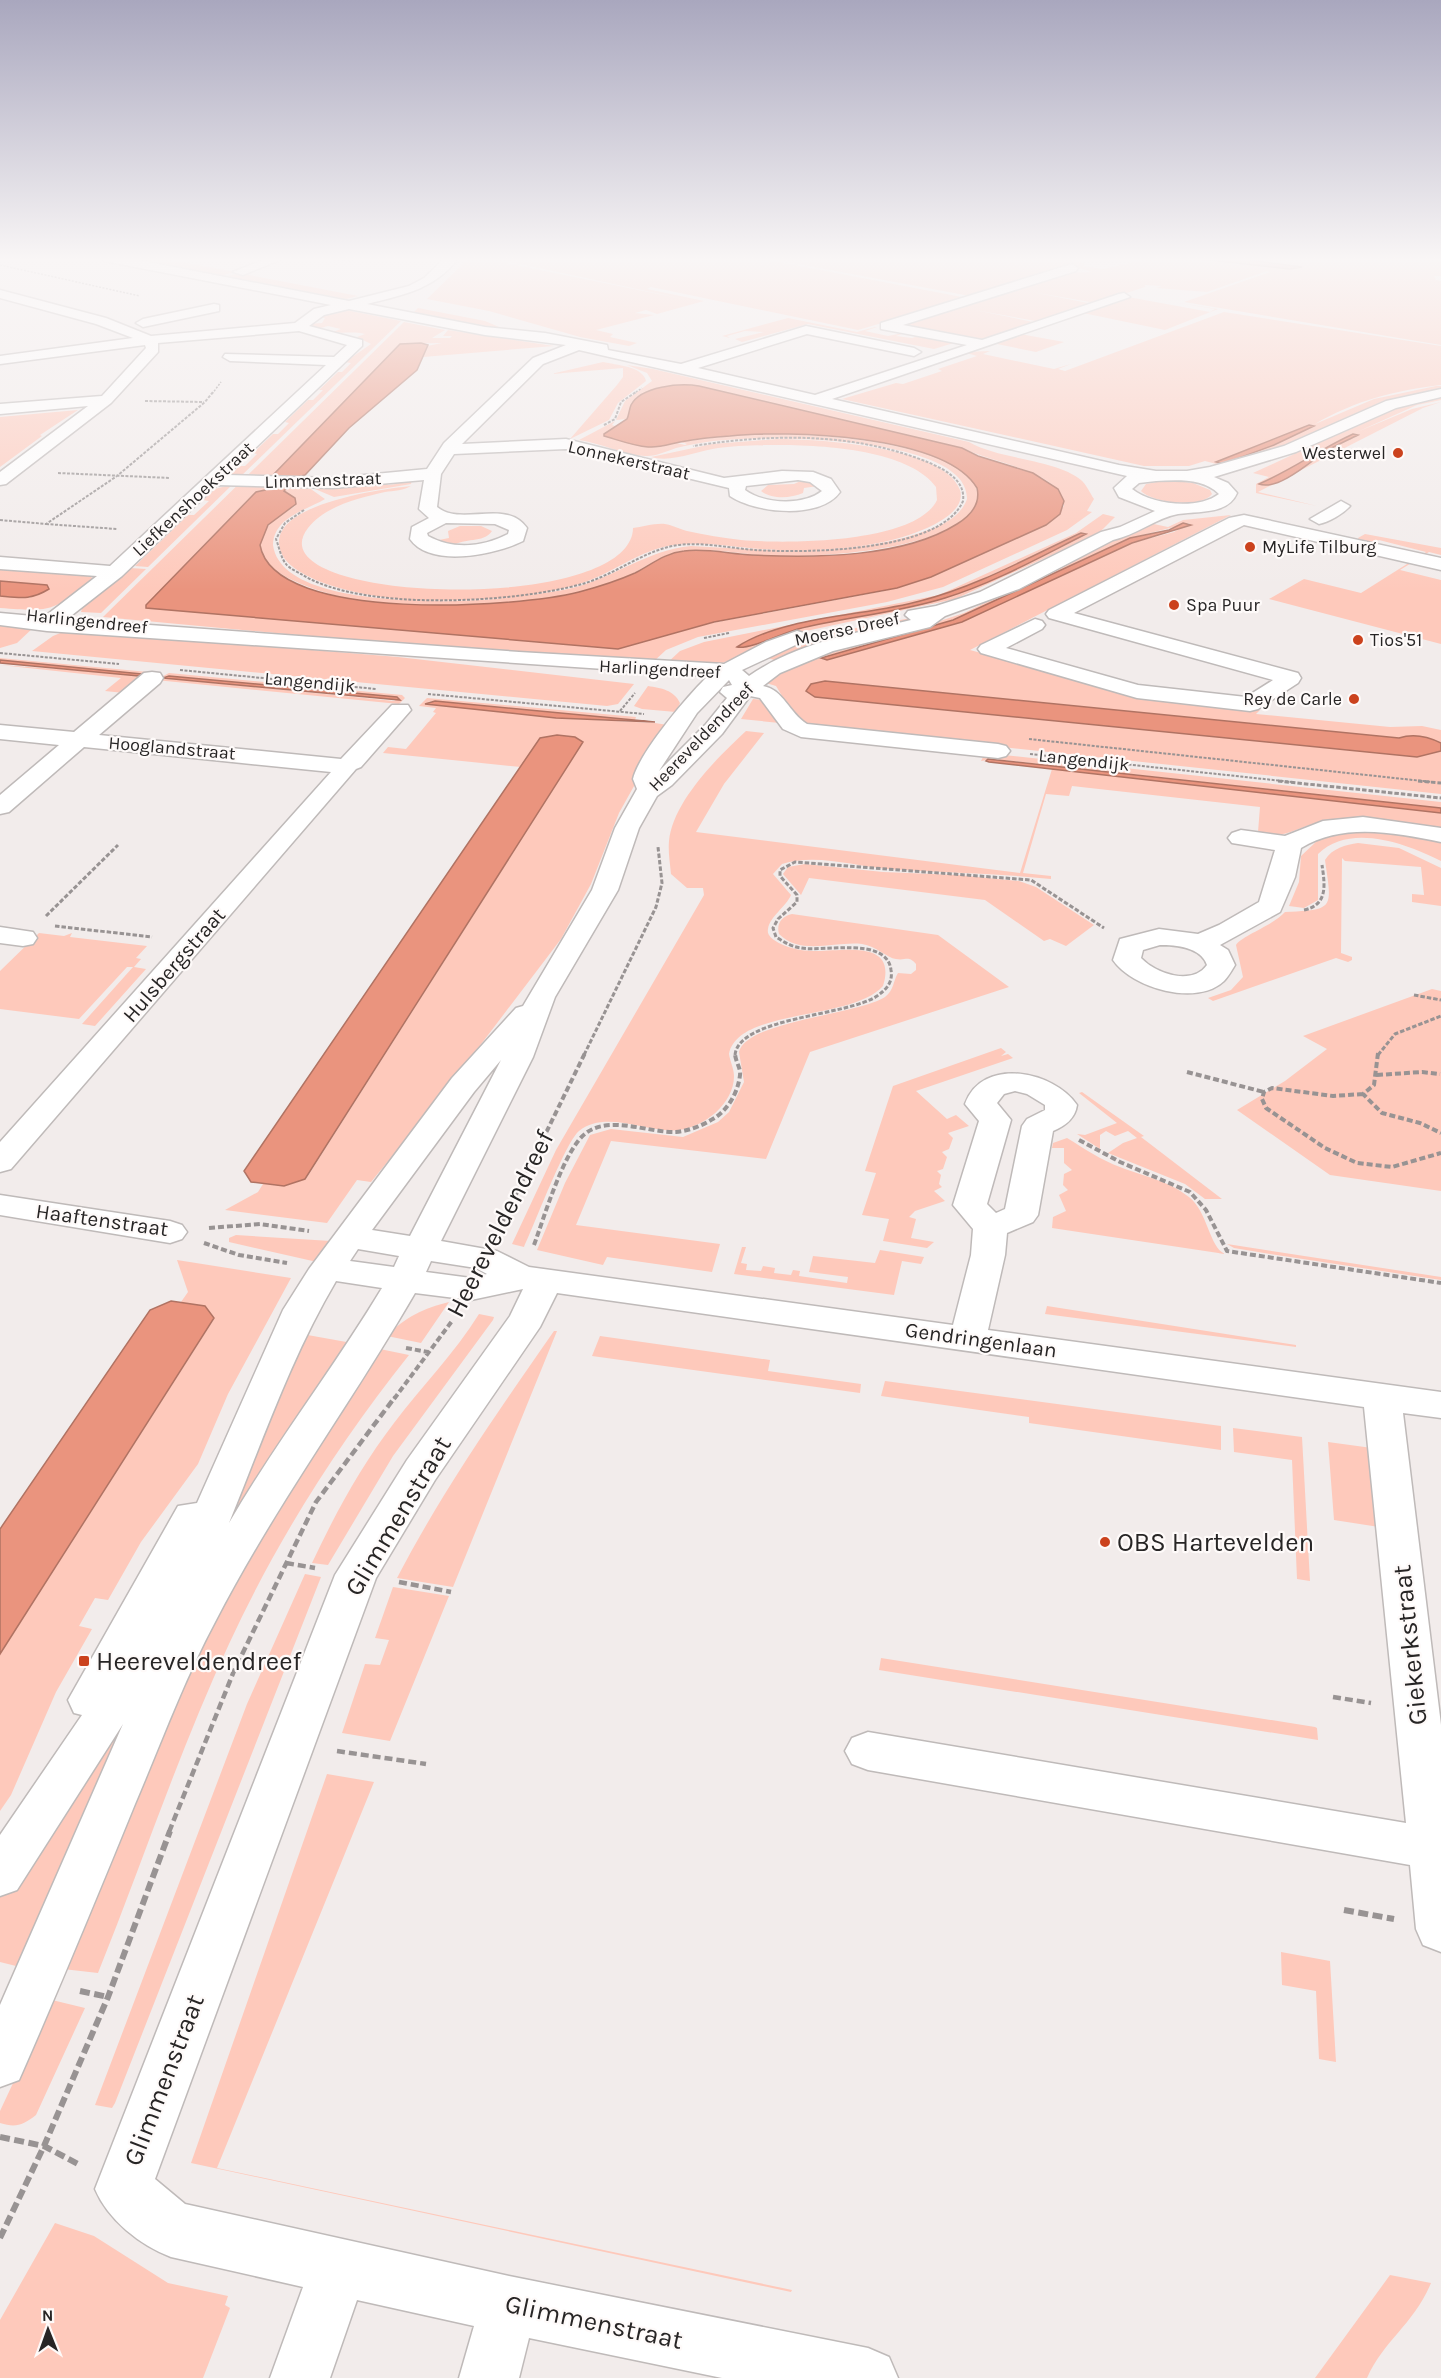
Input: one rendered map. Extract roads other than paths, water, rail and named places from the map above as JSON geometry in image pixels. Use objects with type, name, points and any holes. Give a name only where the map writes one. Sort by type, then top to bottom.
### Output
[{"type":"street","points":[[4,477],[106,400],[136,368]]},
{"type":"street","name":"Liefkenshoekstraat","points":[[52,621],[115,572],[332,368]]},
{"type":"street","points":[[441,519],[423,526],[417,535],[419,539],[434,546],[473,549],[500,545],[517,537],[519,532],[514,524],[498,518],[476,516],[441,519],[428,509],[433,474],[448,450],[530,368]]},
{"type":"street","points":[[677,368],[1041,452],[1156,476],[1205,480],[1246,500]]},
{"type":"street","points":[[681,369],[688,368]]},
{"type":"street","points":[[742,368],[833,393]]},
{"type":"street","points":[[815,400],[908,368]]},
{"type":"street","points":[[1182,477],[1212,472],[1290,449],[1391,404],[1441,393]]},
{"type":"street","points":[[0,409],[106,400]]},
{"type":"street","name":"Lonnekerstraat","points":[[448,450],[566,444],[738,484],[763,476],[794,476],[820,481],[831,488],[831,492],[814,502],[767,504],[740,496],[735,488],[738,484]]},
{"type":"street","points":[[1212,504],[1226,498],[1224,490],[1232,477],[1281,457],[1290,449]]},
{"type":"street","points":[[1041,452],[1049,458],[1105,475],[1156,505],[1182,507],[1212,504],[1362,527]]},
{"type":"street","name":"Limmenstraat","points":[[213,480],[305,483],[433,474]]},
{"type":"street","points":[[1131,492],[1134,479],[1156,476]]},
{"type":"street","name":"Moerse Dreef","points":[[1107,536],[1107,532],[1132,508],[1131,492]]},
{"type":"street","name":"Moerse Dreef","points":[[646,792],[644,778],[681,717],[725,670],[765,648],[799,637],[883,619],[937,614],[989,594],[1107,536],[1120,534],[1161,513],[1182,507]]},
{"type":"street","points":[[1301,512],[1319,519]]},
{"type":"street","points":[[1056,614],[1290,678],[1250,704],[1137,692],[988,649],[1035,625],[1056,614],[1235,522],[1341,523],[1441,564]]},
{"type":"street","name":"Liefkenshoekstraat","points":[[0,563],[115,572]]},
{"type":"street","name":"Harlingendreef","points":[[0,613],[52,621]]},
{"type":"street","name":"Heereveldendreef","points":[[0,2062],[37,1982],[151,1712],[214,1582],[261,1502],[369,1341],[413,1265],[518,1057],[541,997],[605,890],[627,828],[646,792],[664,780],[676,765],[714,729],[745,689],[773,669],[802,656],[923,623],[937,614]]},
{"type":"street","name":"Harlingendreef","points":[[0,619],[174,631],[649,675],[725,670],[739,676],[745,689],[724,693],[702,692],[649,675]]},
{"type":"street","points":[[1035,625],[1272,690]]},
{"type":"street","points":[[0,807],[152,678]]},
{"type":"street","points":[[745,689],[771,696],[791,724],[801,730],[998,751]]},
{"type":"street","name":"Hulsbergstraat","points":[[0,1162],[344,771],[344,766],[353,762],[400,710]]},
{"type":"street","name":"Hooglandstraat","points":[[0,732],[344,766]]},
{"type":"street","points":[[1200,943],[1218,956],[1221,965],[1218,973],[1202,981],[1178,984],[1153,979],[1133,969],[1127,960],[1130,945],[1159,937],[1200,943],[1229,932],[1271,906],[1282,877],[1289,844],[1300,836],[1344,826],[1387,826],[1441,836]]},
{"type":"street","points":[[1241,838],[1289,844]]},
{"type":"street","name":"Heereveldendreef","points":[[0,1875],[63,1780],[88,1704],[186,1523],[226,1481],[301,1310],[326,1269],[463,1085],[541,997]]},
{"type":"street","points":[[968,1338],[988,1255],[990,1228],[969,1205],[994,1120],[985,1112],[981,1104],[983,1095],[990,1089],[1015,1082],[1044,1088],[1055,1095],[1061,1104],[1060,1114],[1052,1121],[1038,1126],[1021,1215],[990,1228]]},
{"type":"street","name":"Haaftenstraat","points":[[0,1205],[170,1232]]},
{"type":"street","name":"Gendringenlaan","points":[[348,1237],[413,1265]]},
{"type":"street","name":"Gendringenlaan","points":[[326,1269],[413,1265],[533,1279],[1441,1405]]},
{"type":"street","name":"Glimmenstraat","points":[[533,1279],[527,1319],[421,1470],[356,1575],[123,2188],[171,2229],[509,2306],[868,2378]]},
{"type":"street","name":"Giekerkstraat","points":[[1382,1397],[1441,1929]]},
{"type":"street","points":[[868,1751],[1432,1848]]},
{"type":"street","points":[[300,2378],[339,2267]]},
{"type":"street","points":[[489,2378],[509,2306]]},
{"type":"place","name":"Westerwel","points":[[1398,453]]},
{"type":"place","name":"MyLife Tilburg","points":[[1250,547]]},
{"type":"place","name":"Spa Puur","points":[[1174,605]]},
{"type":"place","name":"Tios'51","points":[[1358,640]]},
{"type":"place","name":"Rey de Carle","points":[[1354,699]]},
{"type":"place","name":"OBS Hartevelden","points":[[1105,1542]]},
{"type":"place","name":"Heereveldendreef","points":[[84,1661]]}]
